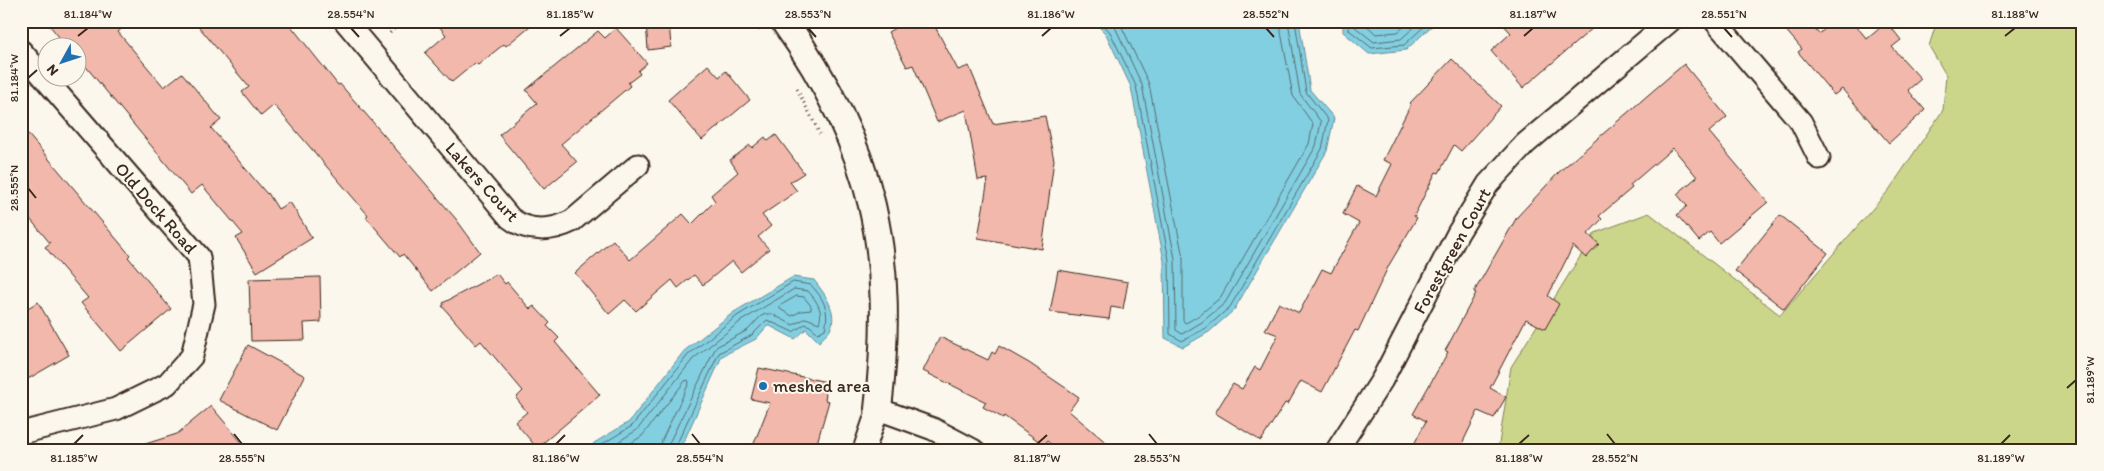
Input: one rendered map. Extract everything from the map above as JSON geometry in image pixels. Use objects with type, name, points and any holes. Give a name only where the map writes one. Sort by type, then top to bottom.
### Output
[{"type":"street","name":"Forestgreen Court","points":[[1336,450],[1382,380],[1458,233],[1488,184],[1525,144],[1670,21]]},
{"type":"street","points":[[1715,21],[1801,122],[1819,158]]},
{"type":"street","name":"Lakers Court","points":[[355,25],[510,218],[523,226],[536,230],[563,226],[572,221],[638,165]]},
{"type":"street","points":[[775,29],[817,71],[846,126],[858,155],[875,214],[884,284],[884,346],[878,408],[864,450]]},
{"type":"street","name":"Old Dock Road","points":[[21,51],[199,257],[204,304],[192,356],[167,384],[116,409],[21,433]]},
{"type":"street","points":[[878,408],[933,429],[974,450]]},
{"type":"path","points":[[390,33],[402,21]]},
{"type":"path","points":[[754,21],[775,29]]},
{"type":"path","points":[[794,84],[824,140]]},
{"type":"green space","points":[[1937,21],[2083,21],[2083,450],[1498,450],[1511,367],[1595,233],[1649,213],[1780,315],[1889,190],[1943,110],[1946,75],[1929,46]]},
{"type":"water","points":[[1093,21],[1299,21],[1310,90],[1334,118],[1327,151],[1234,310],[1209,332],[1183,347],[1165,338],[1164,261],[1131,87],[1106,34]]},
{"type":"water","points":[[1343,21],[1437,21],[1406,50],[1369,54],[1343,32]]},
{"type":"water","points":[[793,277],[814,280],[832,310],[833,316],[829,332],[819,342],[806,329],[795,339],[768,325],[756,339],[722,356],[685,439],[678,450],[590,450],[594,443],[629,422],[684,351],[734,312]]},
{"type":"building","points":[[46,21],[130,21],[118,32],[164,87],[182,73],[221,120],[211,128],[268,193],[278,209],[290,202],[312,238],[257,272],[236,238],[243,234],[202,185],[191,194],[88,69],[88,38],[60,38]]},
{"type":"building","points":[[194,21],[287,21],[338,85],[340,84],[456,219],[480,252],[433,291],[403,254],[400,257],[366,217],[368,215],[274,105],[261,116],[242,92],[249,87]]},
{"type":"building","points":[[435,21],[536,21],[506,46],[504,44],[478,65],[475,63],[452,82],[425,53],[446,35]]},
{"type":"building","points":[[646,21],[669,21],[671,47],[648,50]]},
{"type":"building","points":[[907,21],[932,21],[958,70],[969,66],[993,124],[1045,116],[1054,160],[1042,249],[978,238],[988,179],[978,180],[966,110],[937,122],[913,65],[907,67],[888,32]]},
{"type":"building","points":[[1500,21],[1601,21],[1523,88],[1491,51],[1511,33]]},
{"type":"building","points":[[1778,21],[1807,21],[1819,34],[1834,21],[1852,21],[1867,39],[1887,22],[1901,40],[1892,47],[1921,79],[1908,90],[1925,110],[1889,143],[1842,89],[1834,95],[1798,52],[1802,49]]},
{"type":"building","points":[[616,28],[647,63],[638,71],[640,74],[628,83],[630,86],[561,144],[577,162],[544,189],[499,135],[537,103],[526,90],[598,31],[605,38]]},
{"type":"building","points":[[1452,59],[1501,106],[1461,151],[1454,145],[1439,173],[1436,172],[1414,216],[1417,218],[1389,265],[1358,331],[1355,330],[1322,392],[1301,381],[1288,404],[1285,403],[1261,441],[1215,413],[1233,384],[1242,389],[1255,367],[1260,370],[1278,335],[1265,330],[1279,303],[1299,313],[1322,269],[1331,273],[1359,223],[1343,214],[1357,186],[1376,196],[1392,164],[1383,160],[1410,103]]},
{"type":"building","points":[[1684,64],[1727,117],[1709,132],[1768,202],[1719,243],[1710,232],[1699,241],[1677,215],[1687,206],[1677,194],[1697,177],[1673,148],[1630,185],[1632,188],[1599,216],[1602,219],[1588,234],[1599,244],[1586,258],[1573,246],[1548,296],[1559,304],[1545,329],[1526,319],[1490,388],[1506,397],[1494,418],[1478,411],[1459,450],[1411,450],[1426,421],[1413,414],[1448,352],[1445,351],[1476,293],[1474,292],[1517,217],[1560,171]]},
{"type":"building","points":[[708,65],[719,77],[726,71],[750,100],[702,140],[668,100]]},
{"type":"building","points":[[21,126],[130,255],[128,257],[171,309],[121,351],[81,303],[88,298],[45,247],[50,243],[21,208]]},
{"type":"building","points":[[776,135],[804,173],[790,182],[797,191],[762,215],[771,226],[758,237],[769,249],[741,272],[732,261],[703,285],[694,275],[678,288],[672,280],[636,311],[625,300],[609,314],[575,273],[613,240],[630,260],[683,214],[692,224],[715,201],[711,195],[738,172],[730,160],[750,145],[752,148],[765,137],[768,141]]},
{"type":"building","points":[[1780,215],[1828,253],[1784,309],[1735,271]]},
{"type":"building","points":[[1058,270],[1128,282],[1123,309],[1111,307],[1109,319],[1050,312]]},
{"type":"building","points":[[497,274],[505,284],[507,282],[530,309],[534,306],[550,323],[547,326],[559,338],[555,342],[600,395],[537,448],[515,422],[527,412],[516,398],[523,391],[481,341],[476,345],[442,306],[444,305],[443,303]]},
{"type":"building","points":[[320,277],[321,322],[304,323],[305,340],[251,341],[249,279]]},
{"type":"building","points":[[38,302],[69,355],[21,383],[21,312]]},
{"type":"building","points":[[940,337],[988,360],[992,352],[995,354],[999,346],[1029,363],[1079,397],[1069,411],[1115,450],[1058,450],[1047,441],[1044,445],[1004,416],[1003,418],[983,407],[986,402],[923,371]]},
{"type":"building","points":[[248,345],[305,376],[277,430],[219,400]]},
{"type":"building","points":[[759,368],[827,382],[823,392],[826,394],[825,400],[829,401],[815,450],[764,450],[753,446],[770,403],[751,399]]},
{"type":"building","points":[[211,406],[248,450],[140,450],[139,446],[177,434]]},
{"type":"place","name":"meshed area","points":[[763,386]]}]
